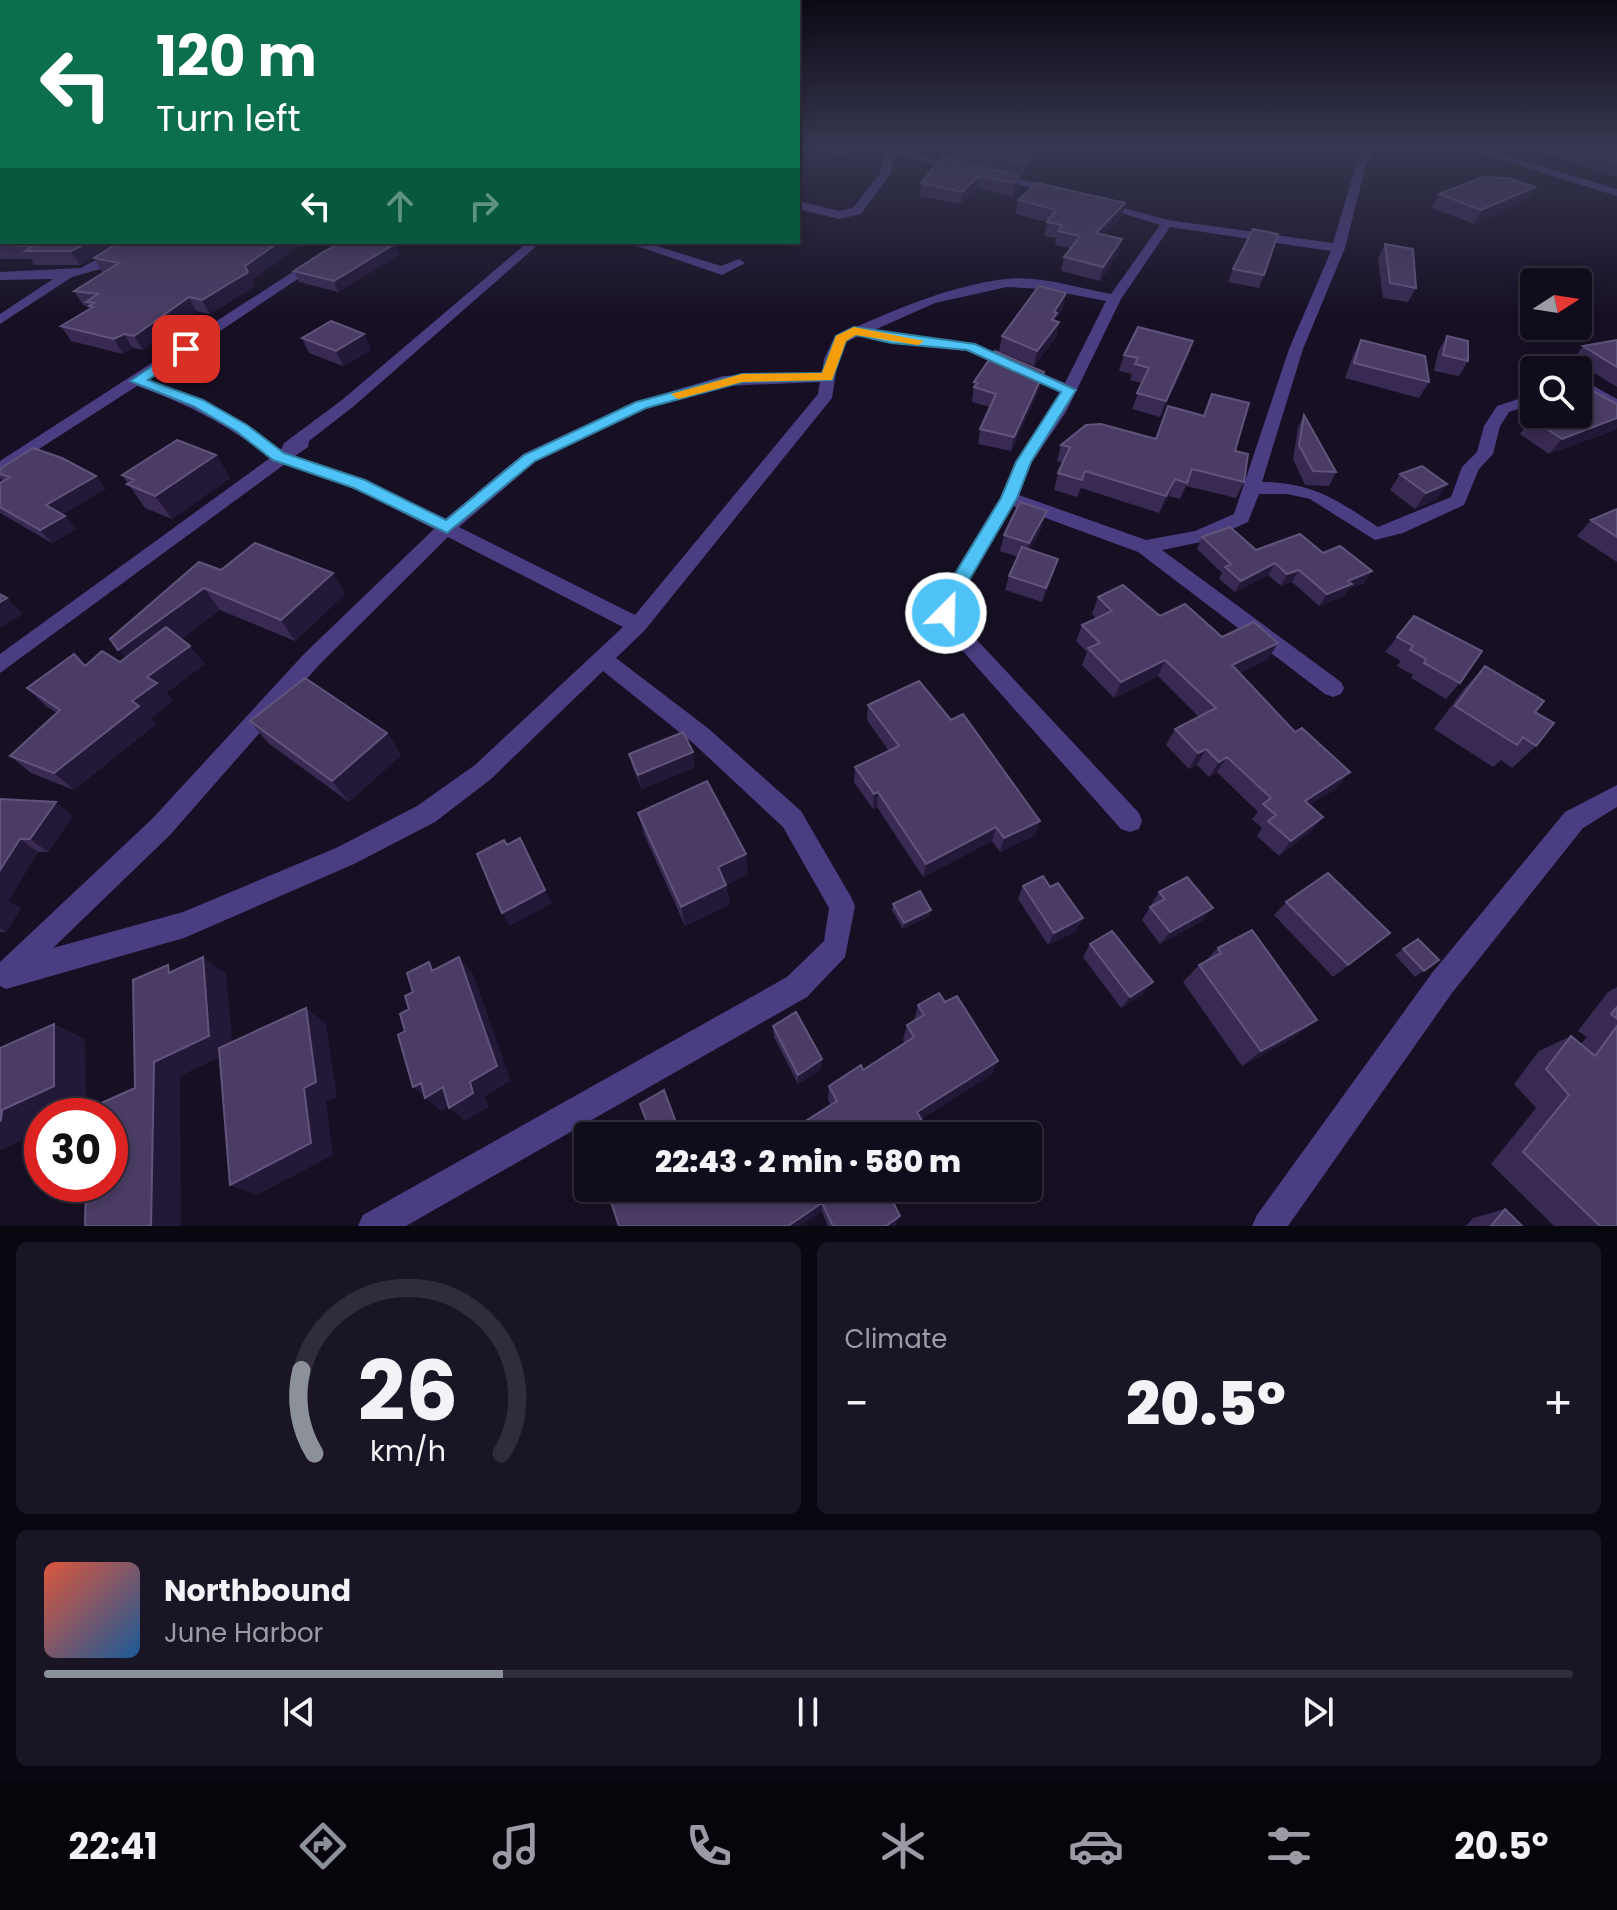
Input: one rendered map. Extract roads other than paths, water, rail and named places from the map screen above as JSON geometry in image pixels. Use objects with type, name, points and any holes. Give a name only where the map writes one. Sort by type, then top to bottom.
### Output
[{"type":"street","points":[[800,205],[839,215],[857,211],[863,202]]},
{"type":"street","points":[[1099,202],[1167,223],[1339,248]]},
{"type":"street","points":[[1145,547],[1199,537],[1242,518],[1296,349],[1339,248],[1351,202]]},
{"type":"street","points":[[1130,821],[952,626],[945,605],[1009,498],[1024,462],[1069,390],[1114,299],[1167,223]]},
{"type":"street","points":[[0,276],[66,276],[95,270],[133,244]]},
{"type":"street","points":[[0,469],[344,244]]},
{"type":"street","points":[[282,457],[533,244]]},
{"type":"street","points":[[637,244],[722,271],[739,263]]},
{"type":"street","points":[[0,320],[66,276]]},
{"type":"street","points":[[3,977],[184,925],[345,856],[426,814],[483,772],[638,625],[826,395],[828,377],[840,339],[931,300],[1007,283],[1044,285],[1114,299]]},
{"type":"street","points":[[854,331],[891,339],[970,347],[1069,390]]},
{"type":"street","points":[[3,977],[161,827],[312,659],[447,527],[529,458],[641,405],[742,378],[828,377]]},
{"type":"street","points":[[137,381],[198,403],[242,428],[282,457],[360,484],[638,625]]},
{"type":"street","points":[[1592,390],[1617,406]]},
{"type":"street","points":[[1251,488],[1287,488],[1316,495],[1375,534],[1397,529],[1458,501],[1471,467],[1485,454],[1492,426],[1503,409],[1520,404]]},
{"type":"street","points":[[0,665],[302,443]]},
{"type":"street","points":[[1009,498],[1145,547],[1333,688]]},
{"type":"street","points":[[374,1226],[797,987],[836,948],[842,906],[792,819],[701,736],[602,659]]},
{"type":"street","points":[[1268,1226],[1442,983],[1574,820],[1617,795]]}]
